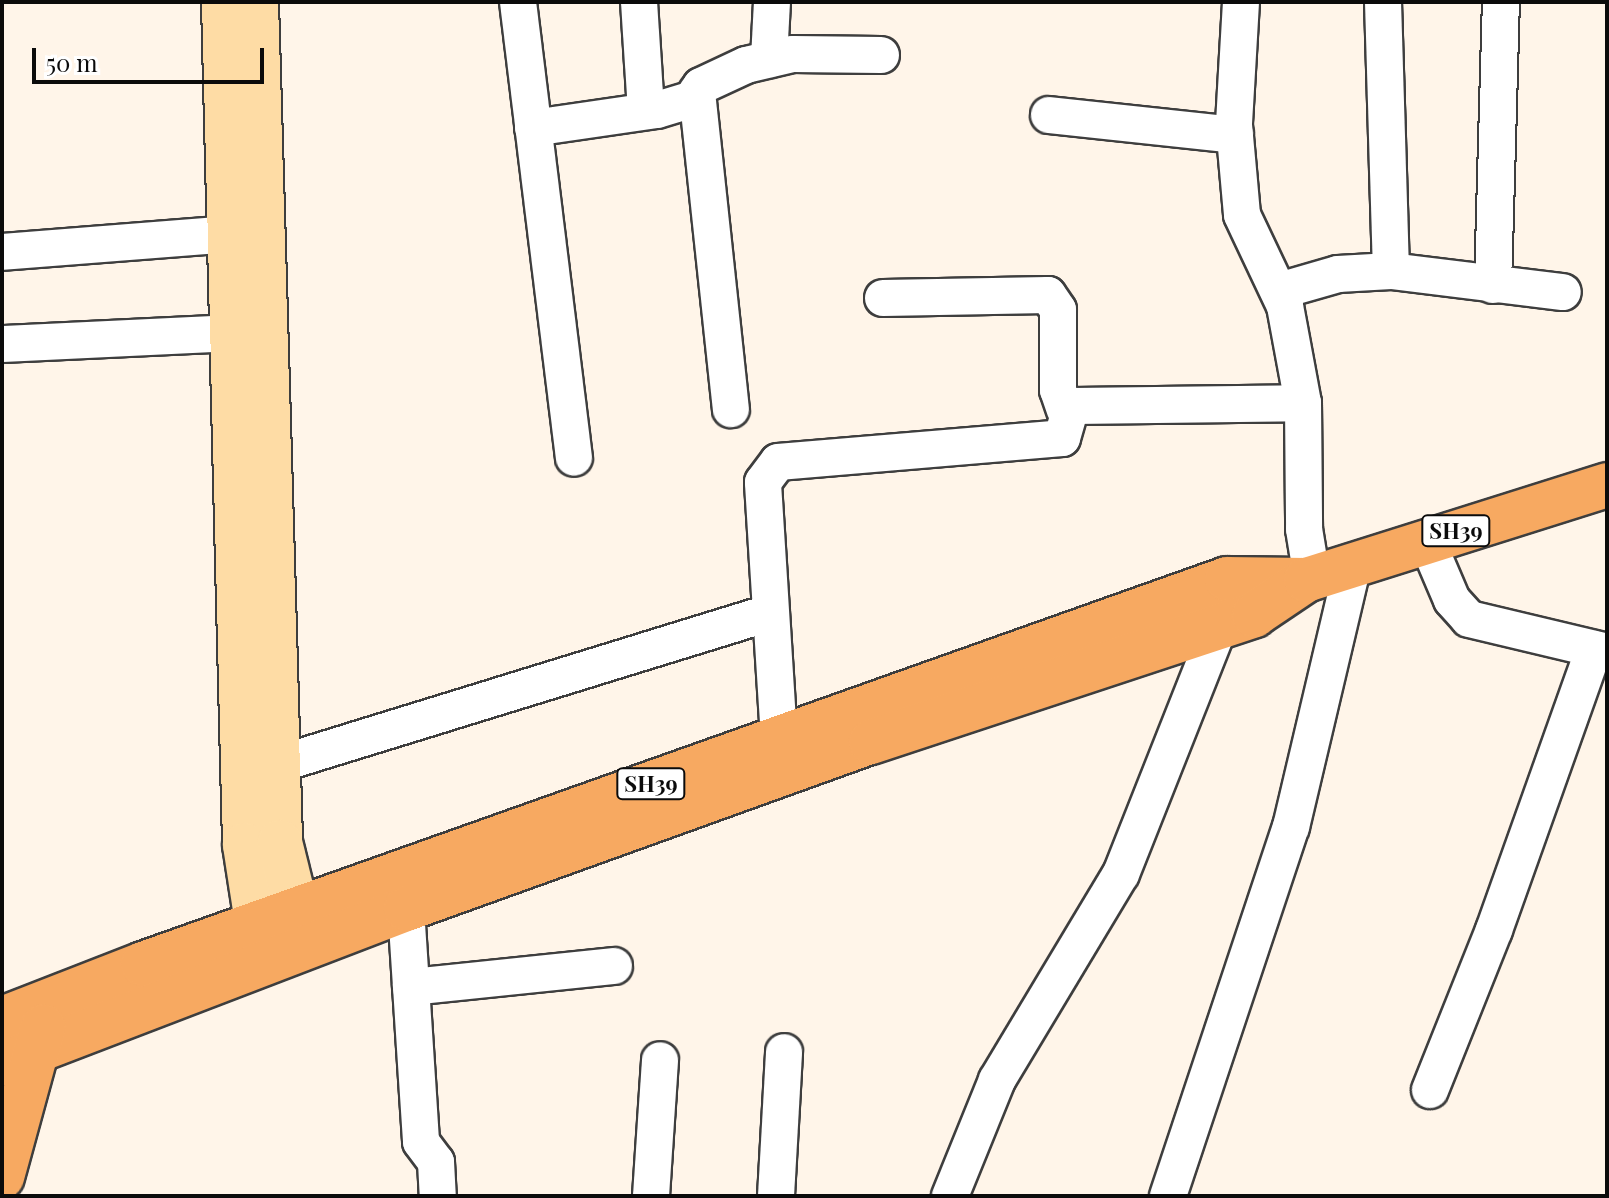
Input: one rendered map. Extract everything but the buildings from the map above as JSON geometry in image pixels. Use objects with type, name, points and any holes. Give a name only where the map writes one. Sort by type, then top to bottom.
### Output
[{"type":"main road","name":"SH39","points":[[301,929],[406,909],[856,747],[1254,615],[1309,579],[1426,539],[1607,485]]},
{"type":"main road","name":"SH39","points":[[2,1019],[48,1001],[259,944],[301,929],[779,738],[1227,579],[1309,579]]},
{"type":"main road","name":"SH39","points":[[20,1058],[259,944]]},
{"type":"main road","points":[[2,1177],[20,1058],[48,1001]]},
{"type":"street","points":[[224,2],[245,845],[259,944]]},
{"type":"street","points":[[256,2],[280,842],[301,929]]},
{"type":"street","points":[[518,2],[574,458]]},
{"type":"street","points":[[639,2],[646,111]]},
{"type":"street","points":[[769,59],[772,2]]},
{"type":"street","points":[[1241,2],[1235,135],[1242,215],[1279,291],[1303,403],[1304,529],[1309,579]]},
{"type":"street","points":[[1383,2],[1391,271]]},
{"type":"street","points":[[1493,285],[1501,2]]},
{"type":"street","points":[[533,128],[646,111],[692,99],[697,92],[746,65],[769,59],[793,54],[881,55]]},
{"type":"street","points":[[697,92],[731,409]]},
{"type":"street","points":[[1049,115],[1235,135]]},
{"type":"street","points":[[2,252],[229,234]]},
{"type":"street","points":[[1279,291],[1338,274],[1391,271],[1563,292]]},
{"type":"street","points":[[779,738],[763,482],[778,462],[1062,438],[1067,433],[1065,410],[1058,390],[1058,310],[1048,295],[883,298]]},
{"type":"street","points":[[2,344],[232,333]]},
{"type":"street","points":[[1065,410],[1303,403]]},
{"type":"street","points":[[1426,539],[1452,600],[1469,619],[1601,650],[1430,1090]]},
{"type":"street","points":[[1168,1196],[1291,827],[1353,564]]},
{"type":"street","points":[[279,764],[769,613]]},
{"type":"street","points":[[950,1196],[997,1080],[1121,874],[1219,626]]},
{"type":"street","points":[[406,909],[421,1142],[434,1156],[438,1196]]},
{"type":"street","points":[[411,987],[614,966]]},
{"type":"street","points":[[776,1196],[784,1052]]},
{"type":"street","points":[[651,1196],[660,1060]]}]
